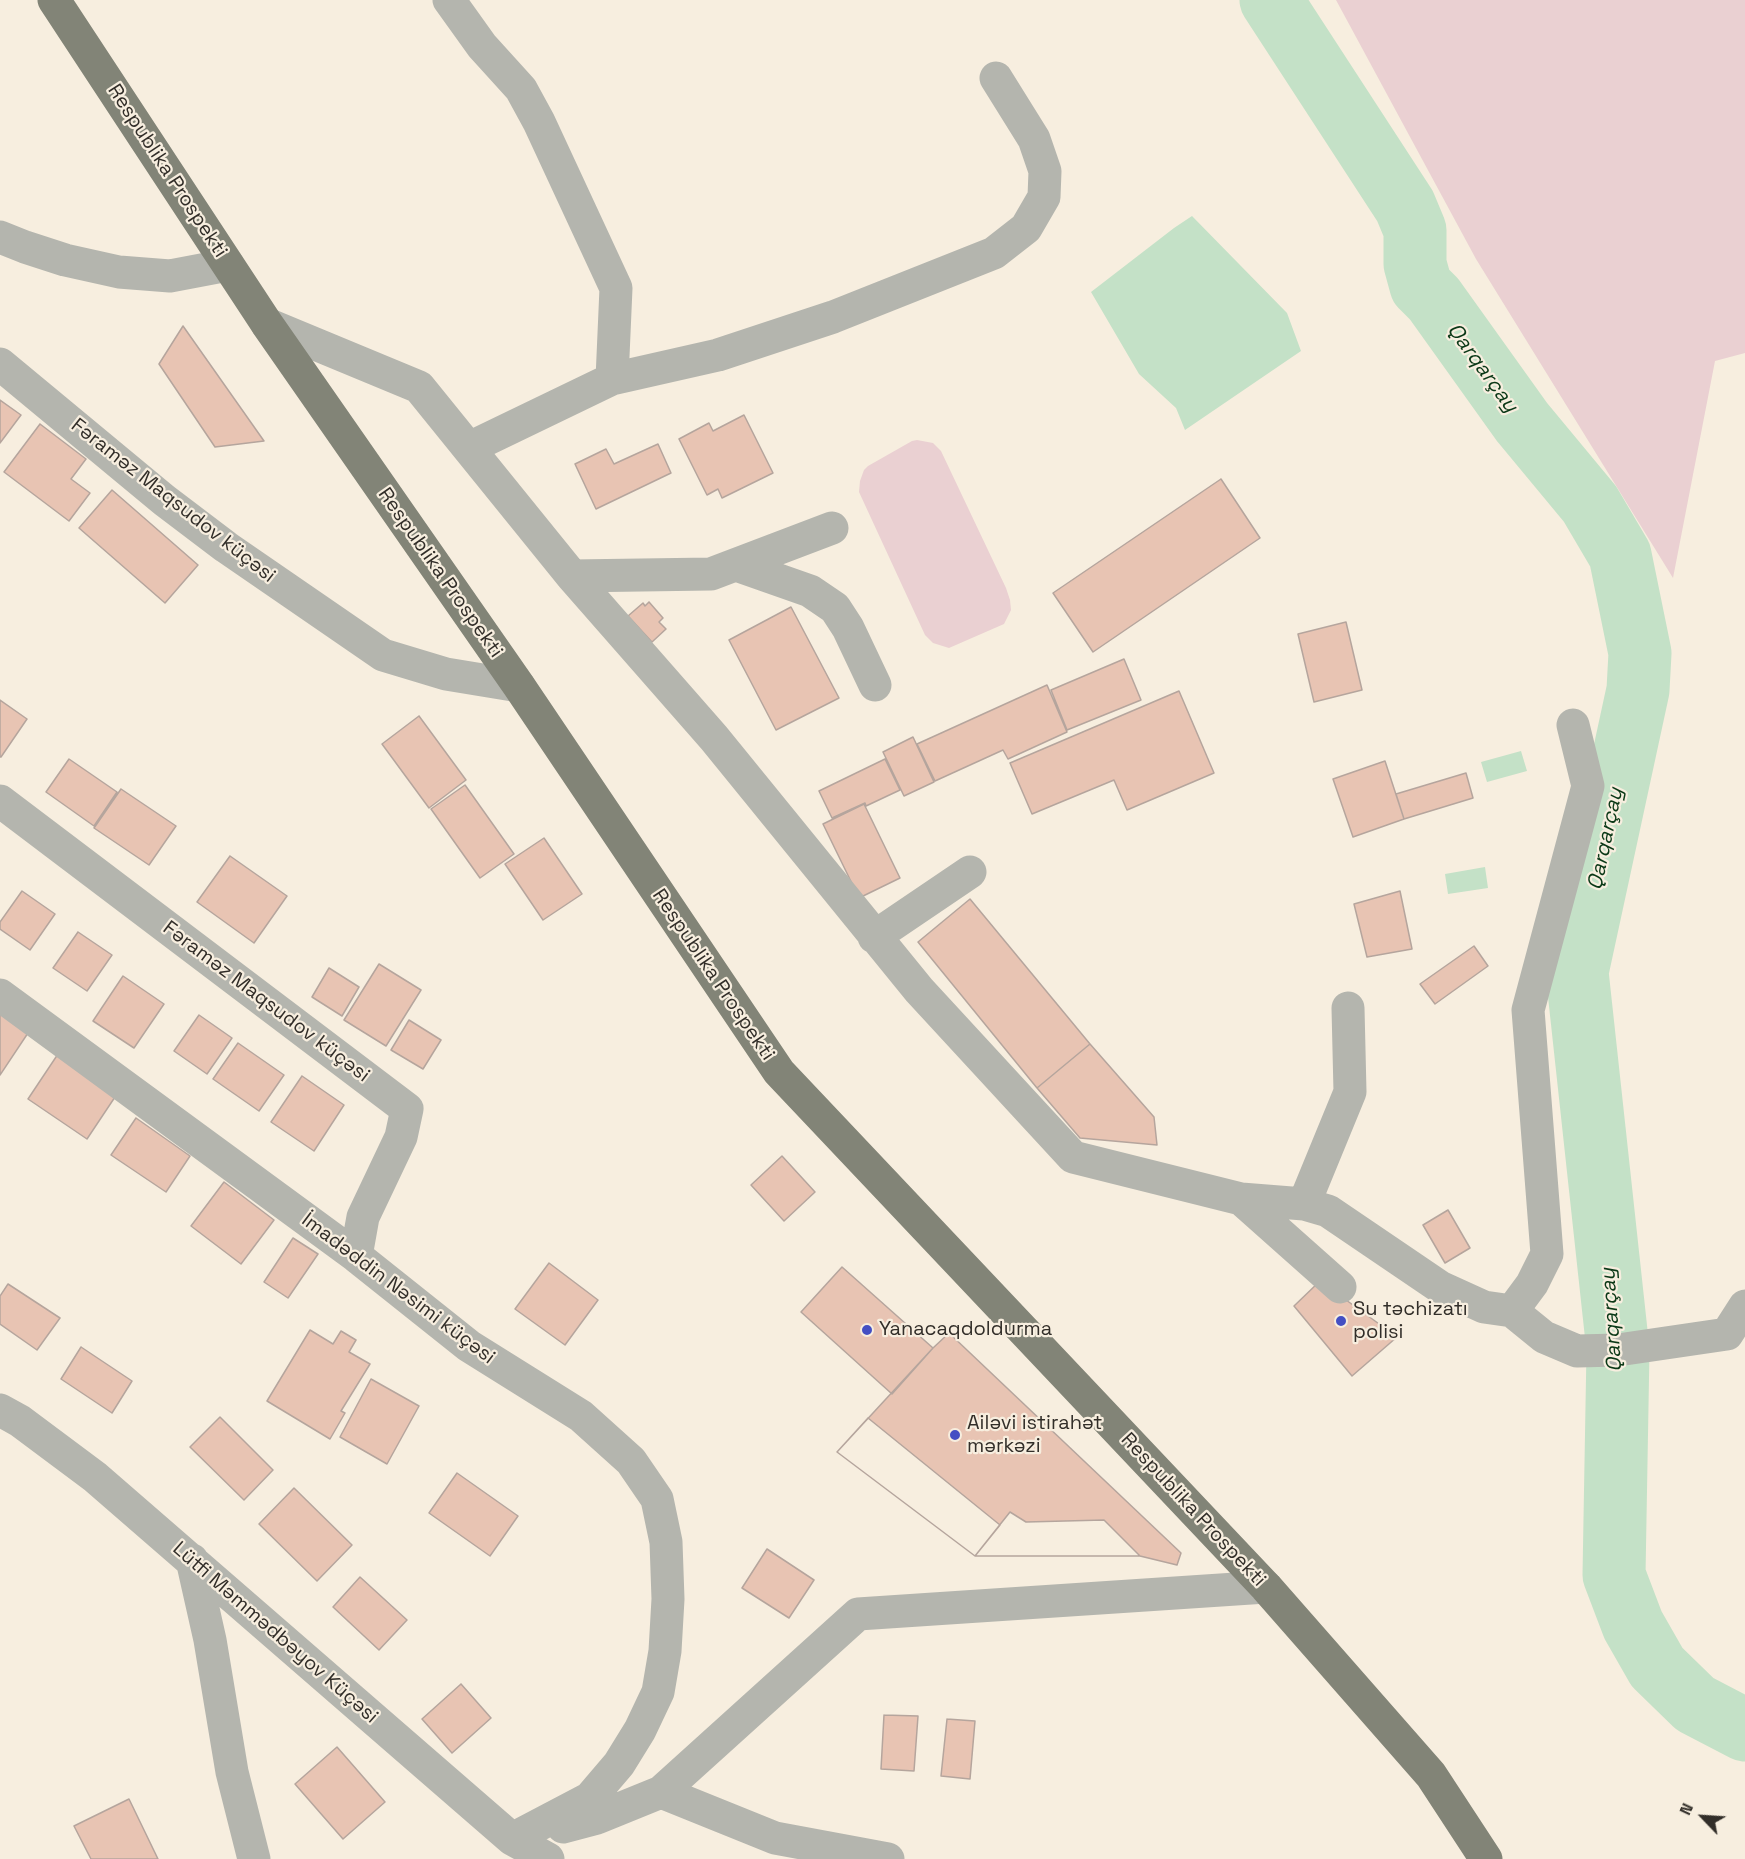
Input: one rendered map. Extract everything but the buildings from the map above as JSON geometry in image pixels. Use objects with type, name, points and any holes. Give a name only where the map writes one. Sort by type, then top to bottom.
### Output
[{"type":"main road","name":"Respublika Prospekti","points":[[54,0],[267,324],[519,686],[779,1072],[1266,1587],[1431,1775],[1486,1859]]},
{"type":"street","points":[[449,0],[482,46],[521,89],[539,122],[616,288],[612,379]]},
{"type":"street","points":[[469,448],[612,379],[718,355],[833,317],[994,253],[1026,228],[1044,197],[1045,171],[1034,139],[996,78]]},
{"type":"street","points":[[0,237],[65,260],[120,272],[170,276],[228,265]]},
{"type":"street","points":[[267,324],[419,387],[572,576],[714,738],[919,990],[1073,1156],[1241,1199],[1304,1204],[1328,1211],[1440,1287],[1484,1307],[1512,1311],[1544,1337],[1577,1351],[1618,1350],[1727,1334],[1745,1306]]},
{"type":"street","name":"Fəraməz Maqsudov küçəsi","points":[[0,364],[164,500],[226,548],[383,655],[446,674],[519,686]]},
{"type":"street","points":[[572,576],[711,574],[832,528]]},
{"type":"street","points":[[736,565],[810,591],[835,608],[848,628],[875,685]]},
{"type":"street","points":[[1512,1311],[1532,1284],[1547,1254],[1528,1010],[1588,786],[1573,725]]},
{"type":"street","name":"Fəraməz Maqsudov küçəsi","points":[[0,801],[407,1109],[401,1137],[363,1217],[356,1256]]},
{"type":"street","points":[[874,937],[970,872]]},
{"type":"street","name":"İmadəddin Nəsimi küçəsi","points":[[0,995],[356,1256],[469,1346],[580,1416],[631,1461],[657,1499],[666,1542],[668,1599],[665,1652],[658,1692],[640,1730],[619,1764],[590,1798],[512,1839]]},
{"type":"street","points":[[1304,1204],[1350,1092],[1348,1008]]},
{"type":"street","points":[[1241,1199],[1340,1287]]},
{"type":"street","name":"Lütfi Məmmədbəyov Küçəsi","points":[[0,1410],[20,1421],[95,1477],[512,1839],[548,1859]]},
{"type":"street","points":[[192,1560],[210,1640],[232,1772],[254,1859]]},
{"type":"street","points":[[512,1839],[597,1818],[661,1792],[858,1614],[1266,1587]]},
{"type":"street","points":[[661,1792],[775,1838],[888,1859]]},
{"type":"shaded area","points":[[1336,0],[1745,0],[1745,353],[1715,361],[1673,578],[1476,259]]},
{"type":"shaded area","points":[[1192,216],[1287,313],[1301,351],[1185,430],[1176,408],[1139,374],[1091,292]]},
{"type":"shaded area","points":[[917,440],[933,443],[941,451],[1010,600],[1011,610],[1004,624],[949,648],[933,643],[925,635],[859,492],[860,481],[868,466]]},
{"type":"shaded area","points":[[1521,751],[1527,771],[1487,782],[1481,762]]},
{"type":"shaded area","points":[[1485,867],[1488,888],[1448,894],[1445,874]]},
{"type":"waterway","name":"Qarqarçay","points":[[1271,0],[1405,206],[1415,230],[1415,264],[1421,286],[1434,299],[1522,422],[1590,504],[1620,555],[1640,653],[1638,690],[1577,972],[1618,1350],[1614,1575],[1633,1625],[1657,1667],[1695,1704],[1745,1730]]},
{"type":"place","name":"Su təchizatı polisi","points":[[1341,1321]]},
{"type":"place","name":"Yanacaqdoldurma","points":[[867,1330]]},
{"type":"place","name":"Ailəvi istirahət mərkəzi","points":[[955,1435]]}]
